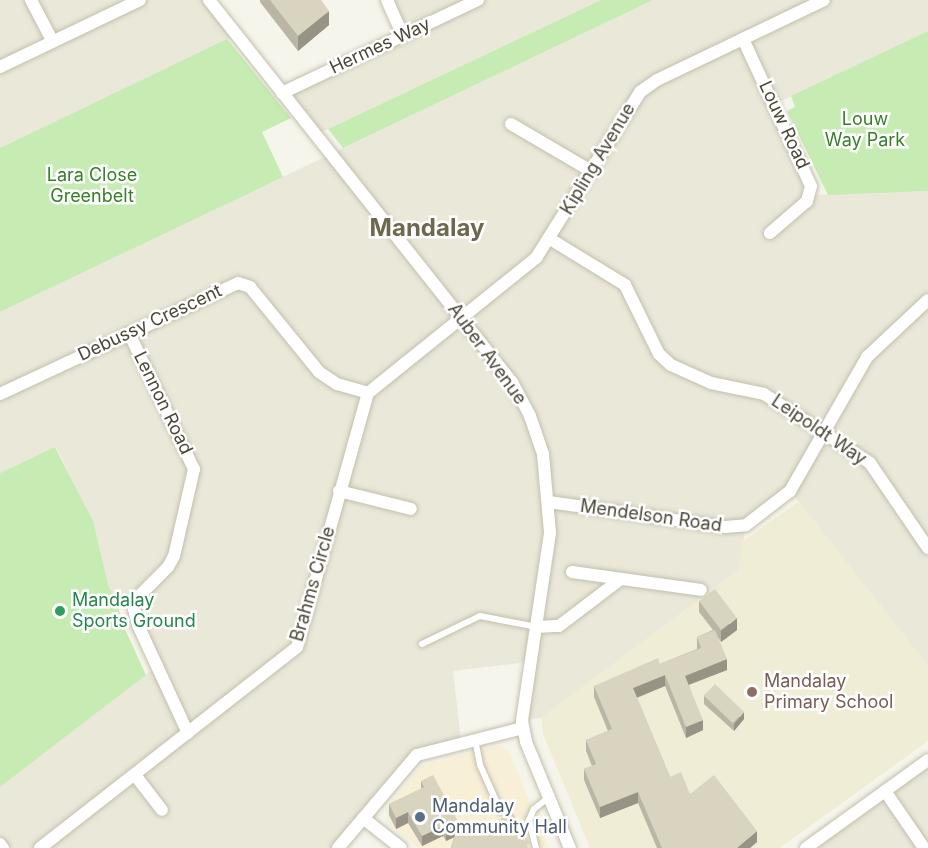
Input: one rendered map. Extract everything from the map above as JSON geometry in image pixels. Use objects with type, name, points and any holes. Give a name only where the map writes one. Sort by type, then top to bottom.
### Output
[{"type":"street","points":[[31,0],[53,42]]},
{"type":"street","points":[[0,67],[140,0]]},
{"type":"street","name":"Auber Avenue","points":[[209,0],[512,382],[530,416],[543,454],[549,502],[547,568],[522,705],[523,728],[570,848]]},
{"type":"street","points":[[387,0],[403,36]]},
{"type":"street","name":"Hermes Way","points":[[282,93],[478,0]]},
{"type":"street","name":"Kipling Avenue","points":[[460,317],[527,265],[550,238],[632,101],[646,86],[824,0]]},
{"type":"street","name":"Louw Road","points":[[743,39],[811,186],[807,201],[770,233]]},
{"type":"street","points":[[511,124],[591,171]]},
{"type":"street","name":"Leipoldt Way","points":[[550,238],[625,285],[659,354],[671,365],[711,383],[764,394],[825,432],[873,466],[928,548]]},
{"type":"street","name":"Debussy Crescent","points":[[0,394],[230,285],[243,284],[253,291],[319,372],[337,384],[368,393]]},
{"type":"street","name":"Mendelson Road","points":[[549,502],[738,527],[752,521],[790,491],[867,357],[928,300]]},
{"type":"street","points":[[368,393],[460,317]]},
{"type":"street","name":"Lennon Road","points":[[129,333],[194,469],[174,556],[168,567],[138,597],[134,609],[138,625],[188,733]]},
{"type":"street","name":"Brahms Circle","points":[[40,848],[297,647],[368,393]]},
{"type":"street","points":[[339,491],[411,509]]},
{"type":"street","points":[[572,572],[701,590]]},
{"type":"street","points":[[537,627],[559,626],[621,579]]},
{"type":"street","points":[[338,848],[417,755],[475,738],[523,728]]},
{"type":"street","points":[[806,848],[928,760]]},
{"type":"street","points":[[135,775],[162,810]]},
{"type":"street","points":[[885,791],[924,848]]},
{"type":"street","points":[[363,818],[401,848]]},
{"type":"lane","points":[[422,644],[480,616],[537,627]]},
{"type":"lane","points":[[475,738],[480,765],[501,812]]},
{"type":"lane","points":[[536,848],[529,820],[534,809],[549,797]]},
{"type":"shaded area","points":[[0,0],[210,0],[236,35],[0,148]]},
{"type":"shaded area","points":[[386,0],[601,0],[315,135],[281,92],[402,35]]},
{"type":"shaded area","points":[[653,0],[928,0],[928,31],[775,104],[811,195],[928,191],[928,666],[790,491],[746,524],[739,570],[541,718],[521,720],[529,662],[453,671],[461,741],[429,748],[336,848],[0,848],[0,787],[156,667],[134,602],[116,597],[109,588],[93,522],[56,447],[0,473],[0,312]]},
{"type":"shaded area","name":"Mandalay Primary School","points":[[799,501],[928,666],[928,741],[780,848],[590,848],[543,734],[541,718],[739,570],[742,542]]},
{"type":"shaded area","points":[[500,745],[509,752],[549,848],[419,848],[388,823],[386,809],[421,766]]},
{"type":"shaded area","points":[[928,760],[928,848],[806,848]]},
{"type":"green space","points":[[601,0],[653,0],[343,148],[328,129]]},
{"type":"green space","name":"Louw Way Park","points":[[928,31],[928,191],[828,195],[787,111],[795,107],[791,96]]},
{"type":"green space","name":"Lara Close Greenbelt","points":[[227,39],[291,118],[262,132],[283,177],[0,312],[0,148]]},
{"type":"green space","name":"Mandalay Sports Ground","points":[[55,447],[93,521],[109,588],[116,597],[123,625],[146,675],[0,787],[0,473]]},
{"type":"building","points":[[270,0],[321,0],[329,11],[298,36]]},
{"type":"building","points":[[715,589],[737,618],[721,630],[699,601]]},
{"type":"building","points":[[715,630],[727,659],[685,676],[703,720],[686,727],[665,675],[633,688],[670,777],[681,772],[690,794],[714,775],[757,831],[737,848],[662,848],[638,792],[600,807],[584,769],[596,764],[586,740],[612,729],[594,686],[658,658],[660,664],[701,648],[697,637]]},
{"type":"building","points":[[715,684],[744,712],[733,723],[704,696]]},
{"type":"building","points":[[433,775],[466,836],[513,813],[530,844],[527,845],[528,848],[452,848],[459,824],[446,830],[443,826],[422,836],[408,812],[396,818],[389,804],[424,787],[421,781]]},
{"type":"place","name":"Mandalay Sports Ground","points":[[60,611]]},
{"type":"place","name":"Mandalay Primary School","points":[[752,692]]},
{"type":"place","name":"Mandalay Community Hall","points":[[420,817]]},
{"type":"district","name":"Mandalay","points":[[427,228]]}]
